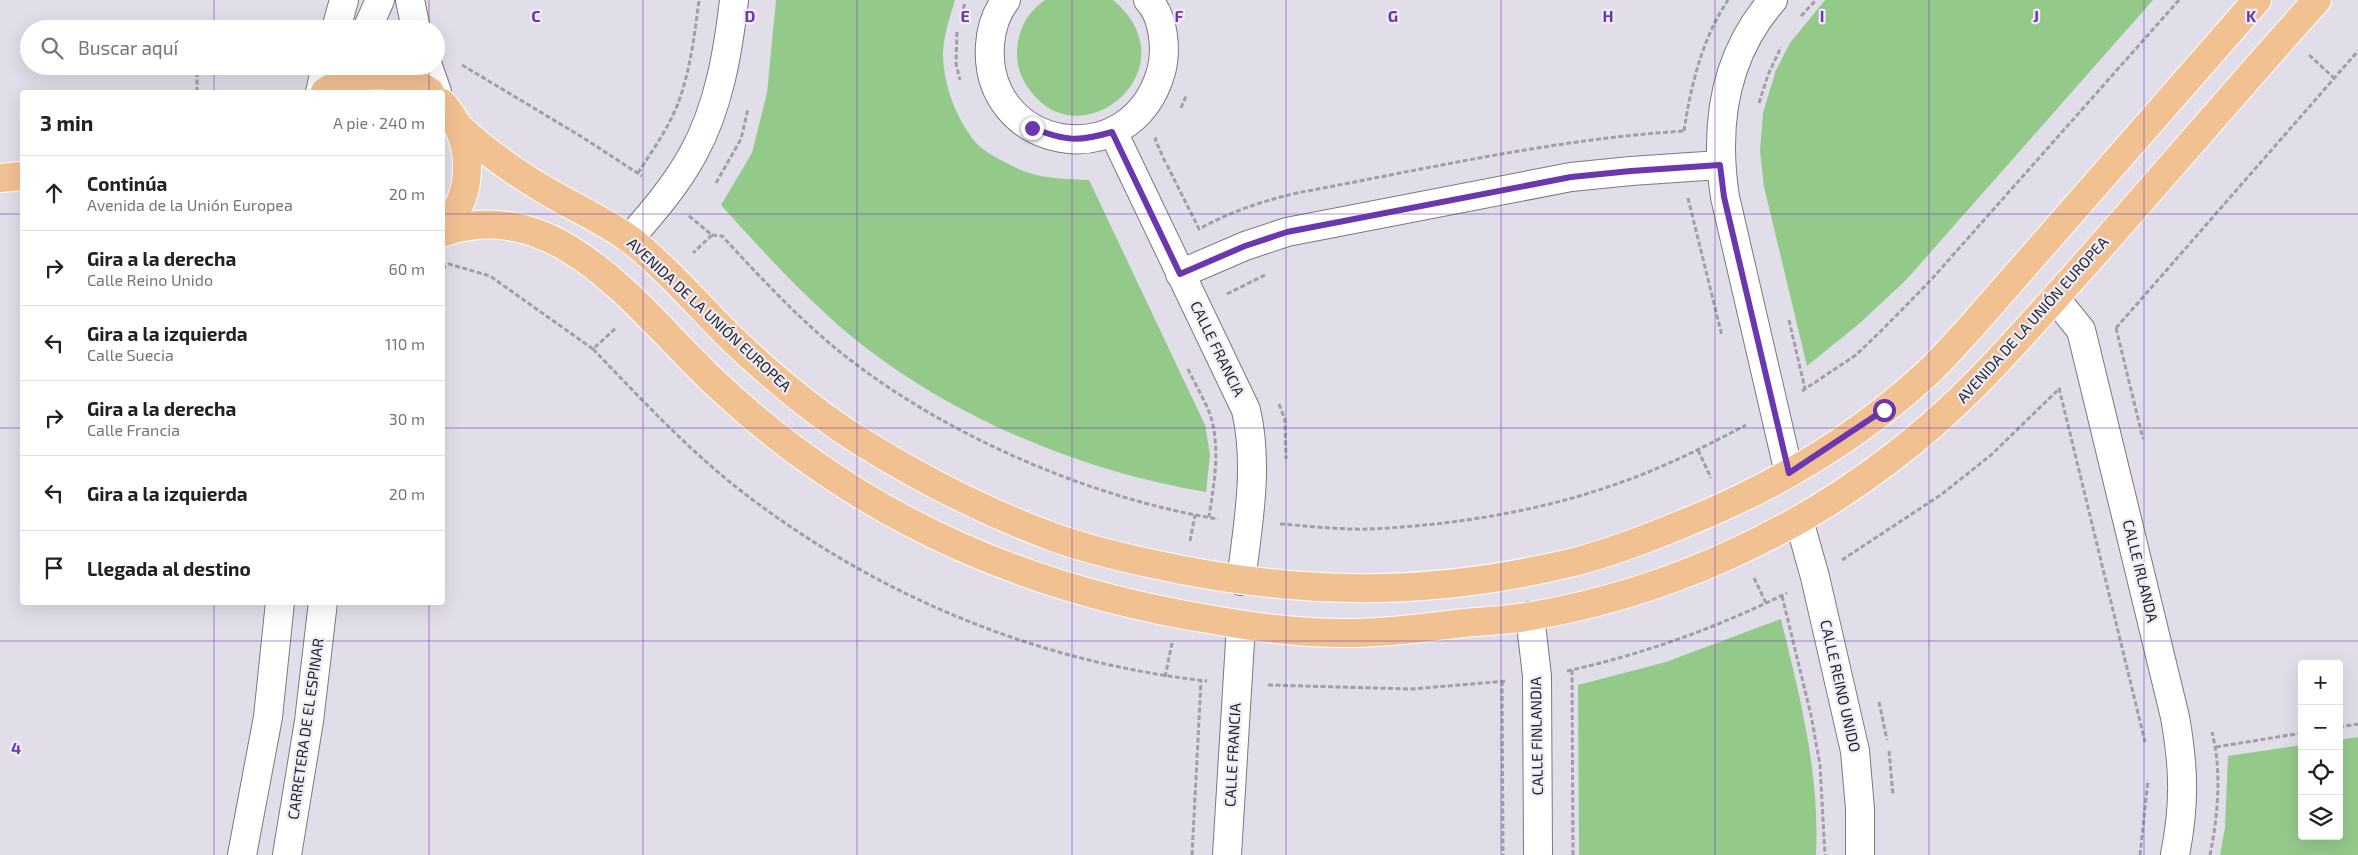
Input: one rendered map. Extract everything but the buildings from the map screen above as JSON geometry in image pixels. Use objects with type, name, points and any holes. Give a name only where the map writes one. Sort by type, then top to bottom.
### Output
[{"type":"main road","name":"AVENIDA DE LA UNIÓN EUROPEA","points":[[459,126],[488,154],[629,239],[671,275],[732,338],[786,388],[856,438],[928,481],[996,514],[1057,538],[1116,556],[1241,581],[1338,590],[1403,588],[1464,582],[1527,572],[1578,561],[1637,542],[1724,508],[1789,473],[1884,410],[1925,376],[1971,327],[2257,0]]},
{"type":"main road","name":"AVENIDA DE LA UNIÓN EUROPEA","points":[[445,230],[463,225],[490,223],[519,227],[567,248],[622,287],[697,366],[781,439],[864,497],[919,527],[971,552],[1085,594],[1177,614],[1241,625],[1344,634],[1530,616],[1626,593],[1742,550],[1799,520],[1887,462],[1951,410],[2007,353],[2316,0]]},
{"type":"main road","points":[[330,81],[387,75],[421,86],[427,90]]},
{"type":"main road","points":[[445,107],[459,126],[468,155],[468,181],[460,206],[445,227]]},
{"type":"main road","points":[[0,178],[20,176]]},
{"type":"street","points":[[338,20],[344,0]]},
{"type":"street","points":[[372,20],[380,0]]},
{"type":"street","points":[[410,0],[414,20]]},
{"type":"street","points":[[629,239],[678,178],[694,153],[708,121],[719,87],[730,36],[734,0]]},
{"type":"street","points":[[1006,0],[1001,7],[991,33],[989,60],[996,87],[1011,110],[1032,128],[1058,138],[1086,140],[1112,132],[1138,116],[1156,90],[1164,61],[1162,31],[1148,0]]},
{"type":"street","points":[[1773,0],[1745,38],[1733,65],[1724,95],[1720,128],[1720,165],[1724,197],[1789,473]]},
{"type":"street","points":[[431,75],[436,90]]},
{"type":"street","name":"CALLE FRANCIA","points":[[1112,132],[1246,410],[1252,436],[1251,490],[1241,581]]},
{"type":"street","points":[[1180,274],[1245,246],[1287,232],[1571,177],[1720,165]]},
{"type":"street","name":"CALLE IRLANDA","points":[[2055,298],[2081,330],[2175,717],[2184,789],[2181,824],[2175,855]]},
{"type":"street","name":"CALLE REINO UNIDO","points":[[1799,520],[1815,577],[1855,751],[1860,809],[1860,855]]},
{"type":"street","points":[[242,855],[268,717],[280,605]]},
{"type":"street","name":"CARRETERA DE EL ESPINAR","points":[[287,855],[309,721],[323,605]]},
{"type":"street","name":"CALLE FINLANDIA","points":[[1530,616],[1537,676],[1538,855]]},
{"type":"street","name":"CALLE FRANCIA","points":[[1228,855],[1241,625]]},
{"type":"path","points":[[638,173],[662,135],[681,96],[692,52],[699,0]]},
{"type":"path","points":[[960,19],[967,0]]},
{"type":"path","points":[[1797,22],[1816,0]]},
{"type":"path","points":[[1799,393],[1856,355],[1891,322],[1930,281],[2179,0]]},
{"type":"path","points":[[958,28],[956,64],[962,88]]},
{"type":"path","points":[[1758,108],[1768,75],[1783,42]]},
{"type":"path","points":[[2110,334],[2358,51]]},
{"type":"path","points":[[2308,54],[2334,78]]},
{"type":"path","points":[[457,62],[645,179]]},
{"type":"path","points":[[197,75],[197,90]]},
{"type":"path","points":[[1159,164],[1165,161],[1199,229],[1220,217],[1262,201],[1297,193],[1569,142],[1628,134],[1684,131]]},
{"type":"path","points":[[1688,196],[1723,340]]},
{"type":"path","points":[[684,213],[712,235],[722,236],[783,301],[851,361],[905,400],[1029,462],[1115,494],[1195,515],[1219,519]]},
{"type":"path","points":[[692,254],[712,235]]},
{"type":"path","points":[[445,267],[449,264],[490,276],[593,350],[660,420],[750,498],[846,562],[907,593],[1006,636],[1106,665],[1165,677],[1210,682]]},
{"type":"path","points":[[1231,302],[1227,293],[1271,273]]},
{"type":"path","points":[[1787,315],[1805,389]]},
{"type":"path","points":[[593,350],[618,326]]},
{"type":"path","points":[[1185,361],[1210,414],[1216,439],[1217,461],[1209,517]]},
{"type":"path","points":[[1838,563],[1949,489],[1991,455],[2059,388],[2066,386]]},
{"type":"path","points":[[2059,388],[2146,748]]},
{"type":"path","points":[[1276,396],[1285,420],[1287,441],[1285,469]]},
{"type":"path","points":[[1742,416],[1744,426]]},
{"type":"path","points":[[1274,524],[1368,529],[1415,526],[1539,506],[1622,482],[1698,450],[1751,423]]},
{"type":"path","points":[[1698,450],[1714,486]]},
{"type":"path","points":[[1189,549],[1195,515]]},
{"type":"path","points":[[1282,515],[1282,524]]},
{"type":"path","points":[[1752,573],[1766,603]]},
{"type":"path","points":[[1563,672],[1621,658],[1679,640],[1732,620],[1790,591]]},
{"type":"path","points":[[1782,596],[1812,715],[1820,765],[1825,855]]},
{"type":"path","points":[[1165,677],[1173,637]]},
{"type":"path","points":[[1572,670],[1573,855]]},
{"type":"path","points":[[1192,855],[1201,681]]},
{"type":"path","points":[[1502,681],[1503,855]]},
{"type":"path","points":[[1262,685],[1411,689],[1510,681]]},
{"type":"path","points":[[2343,726],[2358,724]]},
{"type":"path","points":[[2216,747],[2298,734]]},
{"type":"path","points":[[2140,855],[2148,774]]},
{"type":"green space","points":[[776,0],[955,0],[945,34],[943,55],[946,79],[957,113],[976,143],[1009,164],[1029,173],[1043,176],[1089,180],[1205,425],[1210,455],[1206,492],[1108,469],[1059,453],[1010,433],[963,410],[918,384],[876,355],[821,310],[777,266],[721,205],[752,153],[767,93]]},
{"type":"green space","points":[[1045,0],[1113,0],[1135,26],[1141,52],[1136,76],[1122,96],[1102,110],[1078,116],[1054,111],[1032,93],[1023,80],[1017,60],[1017,47],[1021,31],[1028,17]]},
{"type":"green space","points":[[1825,0],[2153,0],[1906,280],[1860,323],[1807,366],[1764,187],[1760,151],[1763,113],[1776,70],[1790,43]]},
{"type":"green space","points":[[1781,619],[1795,677],[1812,765],[1815,795],[1816,855],[1579,855],[1578,685],[1666,662]]},
{"type":"green space","points":[[2358,737],[2358,855],[2220,855],[2225,827],[2228,756],[2298,746],[2298,840],[2343,840],[2343,739]]},
{"type":"route","points":[[1032,128],[1058,138],[1086,140],[1112,132],[1180,274],[1245,246],[1287,232],[1571,177],[1720,165],[1724,197],[1789,473],[1833,446],[1884,410]]}]
